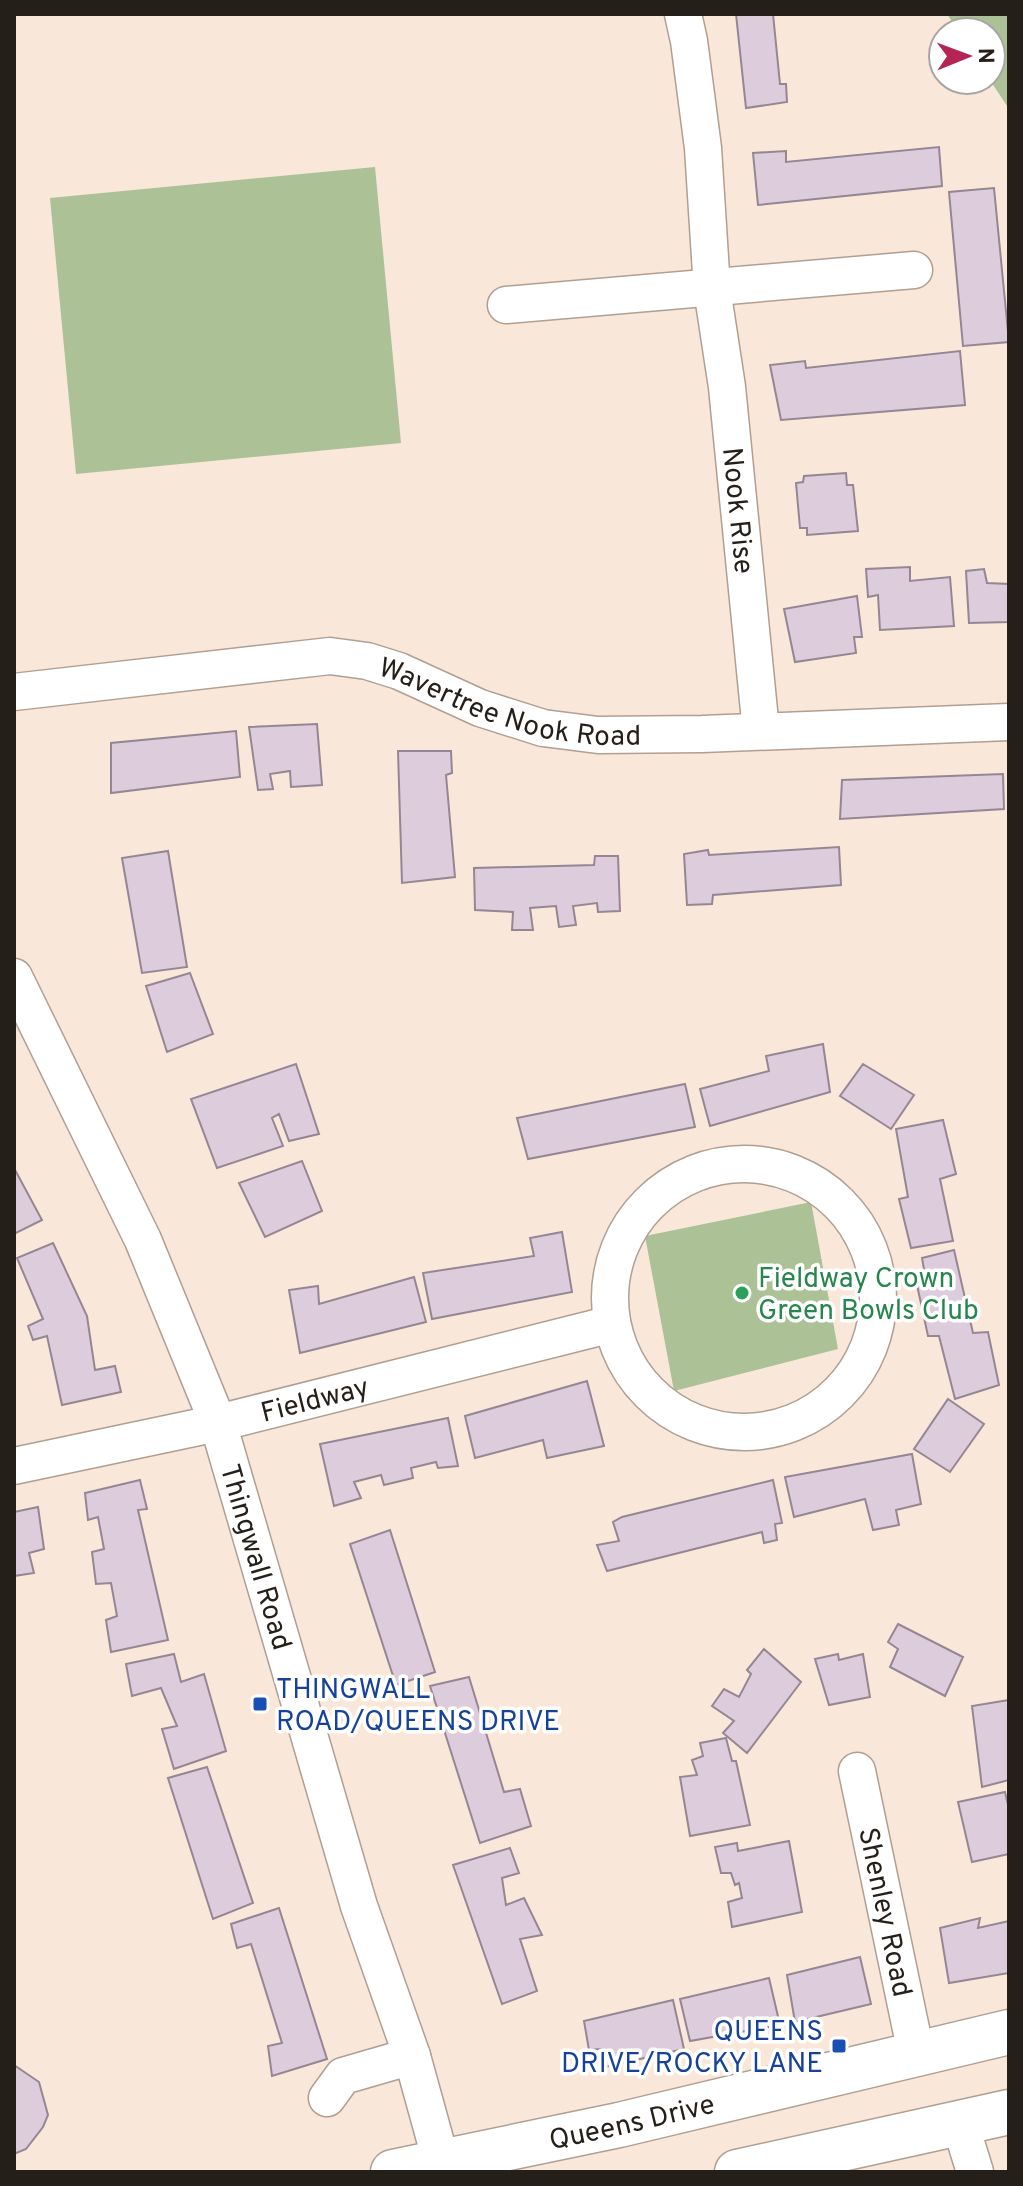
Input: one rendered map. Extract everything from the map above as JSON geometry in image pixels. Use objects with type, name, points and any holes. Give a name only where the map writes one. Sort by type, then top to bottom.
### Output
[{"type":"highway","name":"Queens Drive","points":[[393,2172],[443,2166],[1009,2032]]},
{"type":"highway","points":[[737,2172],[1009,2112]]},
{"type":"street","name":"Nook Rise","points":[[683,14],[703,148],[712,289],[727,387],[761,731]]},
{"type":"street","points":[[506,305],[914,270]]},
{"type":"street","name":"Wavertree Nook Road","points":[[14,692],[330,656],[367,661],[399,671],[480,708],[543,728],[598,735],[1009,722]]},
{"type":"street","name":"Thingwall Road","points":[[14,977],[143,1240],[218,1423],[359,1906],[412,2056],[443,2166]]},
{"type":"street","points":[[737,1163],[783,1169],[824,1189],[856,1222],[874,1264],[878,1307],[869,1349],[862,1362],[847,1386],[814,1414],[774,1430],[731,1433],[689,1422],[653,1398],[627,1365],[612,1324],[611,1278],[625,1234],[653,1198],[692,1174],[737,1163]]},
{"type":"street","name":"Fieldway","points":[[14,1466],[218,1423],[612,1324]]},
{"type":"street","name":"Shenley Road","points":[[857,1771],[916,2053]]},
{"type":"street","points":[[327,2098],[343,2076],[412,2056]]},
{"type":"street","points":[[960,2123],[975,2172]]},
{"type":"green space","points":[[947,14],[1009,14],[1009,109],[1000,96],[1007,96],[1007,16]]},
{"type":"green space","points":[[375,167],[401,443],[76,474],[50,198]]},
{"type":"green space","name":"Fieldway Crown Green Bowls Club","points":[[811,1202],[838,1349],[674,1391],[645,1236]]},
{"type":"building","points":[[736,14],[773,14],[780,84],[786,84],[787,102],[746,108]]},
{"type":"building","points":[[939,147],[942,186],[758,205],[753,153],[786,151],[786,162]]},
{"type":"building","points":[[994,188],[1009,342],[963,346],[949,192]]},
{"type":"building","points":[[960,351],[965,405],[781,420],[770,365],[805,361],[806,368]]},
{"type":"building","points":[[846,473],[847,485],[853,485],[858,531],[807,535],[807,528],[800,528],[796,483],[803,482],[804,476]]},
{"type":"building","points":[[910,567],[910,581],[950,577],[954,626],[880,630],[878,595],[868,597],[866,569]]},
{"type":"building","points":[[984,569],[987,583],[1009,584],[1009,622],[969,623],[966,571]]},
{"type":"building","points":[[857,596],[862,637],[854,637],[856,653],[795,662],[784,609]]},
{"type":"building","points":[[317,724],[322,785],[291,787],[290,771],[270,774],[273,789],[258,790],[249,727]]},
{"type":"building","points":[[236,731],[240,777],[111,793],[111,743]]},
{"type":"building","points":[[398,751],[451,751],[452,773],[446,775],[455,877],[402,883]]},
{"type":"building","points":[[1003,774],[1004,809],[840,819],[842,780]]},
{"type":"building","points":[[839,847],[841,885],[713,895],[712,904],[687,905],[684,854],[708,850],[709,855]]},
{"type":"building","points":[[168,851],[187,967],[142,973],[122,858]]},
{"type":"building","points":[[595,856],[618,856],[620,911],[598,912],[597,903],[573,906],[576,925],[559,927],[556,906],[530,908],[533,930],[512,930],[513,912],[475,910],[474,868],[594,865]]},
{"type":"building","points":[[190,973],[213,1034],[167,1052],[146,986]]},
{"type":"building","points":[[823,1044],[830,1092],[710,1126],[700,1089],[769,1071],[766,1056]]},
{"type":"building","points":[[296,1064],[319,1134],[289,1141],[279,1114],[272,1118],[283,1146],[217,1168],[191,1099]]},
{"type":"building","points":[[863,1064],[914,1095],[891,1129],[840,1096]]},
{"type":"building","points":[[685,1084],[695,1127],[528,1159],[517,1118]]},
{"type":"building","points":[[943,1120],[956,1174],[940,1179],[953,1241],[911,1248],[899,1199],[908,1197],[896,1129]]},
{"type":"building","points":[[302,1161],[322,1211],[265,1237],[239,1183]]},
{"type":"building","points":[[14,1168],[42,1220],[14,1234]]},
{"type":"building","points":[[562,1232],[572,1292],[432,1319],[423,1273],[534,1256],[530,1238]]},
{"type":"building","points":[[53,1243],[87,1316],[95,1370],[115,1366],[121,1392],[62,1405],[47,1336],[33,1340],[28,1326],[43,1319],[17,1258]]},
{"type":"building","points":[[954,1250],[973,1333],[988,1332],[999,1385],[955,1399],[939,1336],[928,1336],[917,1285],[925,1275],[922,1258]]},
{"type":"building","points":[[414,1277],[426,1322],[300,1353],[289,1290],[318,1286],[319,1304]]},
{"type":"building","points":[[587,1381],[604,1446],[547,1458],[543,1440],[475,1458],[465,1416]]},
{"type":"building","points":[[948,1399],[984,1424],[950,1472],[914,1449]]},
{"type":"building","points":[[448,1418],[458,1466],[438,1468],[436,1462],[411,1468],[413,1478],[384,1485],[381,1475],[354,1482],[361,1498],[334,1506],[320,1444]]},
{"type":"building","points":[[912,1454],[921,1504],[896,1510],[899,1525],[873,1530],[865,1499],[794,1517],[785,1477]]},
{"type":"building","points":[[140,1480],[147,1509],[138,1510],[168,1640],[111,1652],[106,1620],[117,1616],[111,1583],[96,1584],[92,1552],[104,1549],[98,1517],[88,1520],[85,1493]]},
{"type":"building","points":[[773,1480],[782,1523],[775,1524],[777,1540],[764,1543],[762,1532],[607,1571],[597,1545],[619,1541],[613,1522],[622,1517]]},
{"type":"building","points":[[38,1507],[44,1549],[29,1553],[34,1573],[14,1576],[14,1512]]},
{"type":"building","points":[[390,1530],[435,1672],[396,1685],[350,1544]]},
{"type":"building","points":[[898,1624],[963,1657],[945,1696],[890,1667],[898,1649],[888,1642]]},
{"type":"building","points":[[764,1649],[801,1682],[747,1753],[723,1733],[734,1721],[712,1706],[724,1689],[739,1697],[751,1674],[747,1670]]},
{"type":"building","points":[[174,1654],[181,1682],[204,1674],[226,1751],[174,1769],[162,1729],[177,1726],[161,1688],[132,1696],[126,1664]]},
{"type":"building","points":[[838,1654],[839,1660],[863,1654],[870,1697],[829,1705],[815,1659]]},
{"type":"building","points":[[469,1677],[504,1792],[520,1789],[531,1826],[480,1843],[430,1686]]},
{"type":"building","points":[[1009,1700],[1009,1780],[982,1787],[972,1706]]},
{"type":"building","points":[[726,1738],[732,1761],[736,1761],[750,1825],[690,1836],[680,1777],[697,1775],[692,1760],[703,1756],[700,1743]]},
{"type":"building","points":[[207,1767],[253,1903],[213,1919],[168,1778]]},
{"type":"building","points":[[1005,1792],[1009,1809],[1009,1854],[972,1862],[958,1802]]},
{"type":"building","points":[[789,1841],[802,1912],[732,1927],[728,1902],[742,1898],[739,1883],[735,1885],[731,1873],[721,1873],[715,1847],[737,1843],[738,1851]]},
{"type":"building","points":[[510,1848],[519,1873],[502,1878],[506,1905],[524,1898],[542,1935],[520,1939],[537,1991],[502,2004],[453,1865]]},
{"type":"building","points":[[279,1908],[327,2059],[272,2076],[268,2046],[282,2043],[251,1944],[237,1948],[231,1924]]},
{"type":"building","points":[[980,1918],[978,1928],[1009,1921],[1009,1973],[949,1983],[940,1928]]},
{"type":"building","points":[[860,1957],[871,2004],[795,2022],[787,1975]]},
{"type":"building","points":[[769,1978],[780,2025],[690,2041],[680,1999]]},
{"type":"building","points":[[673,2000],[684,2049],[605,2067],[601,2049],[589,2050],[584,2021]]},
{"type":"building","points":[[14,2065],[39,2082],[48,2115],[26,2149],[14,2154]]},
{"type":"place","name":"Fieldway Crown Green Bowls Club","points":[[742,1293]]},
{"type":"place","name":"THINGWALL ROAD/QUEENS DRIVE","points":[[260,1704]]},
{"type":"place","name":"QUEENS DRIVE/ROCKY LANE","points":[[839,2046]]}]
